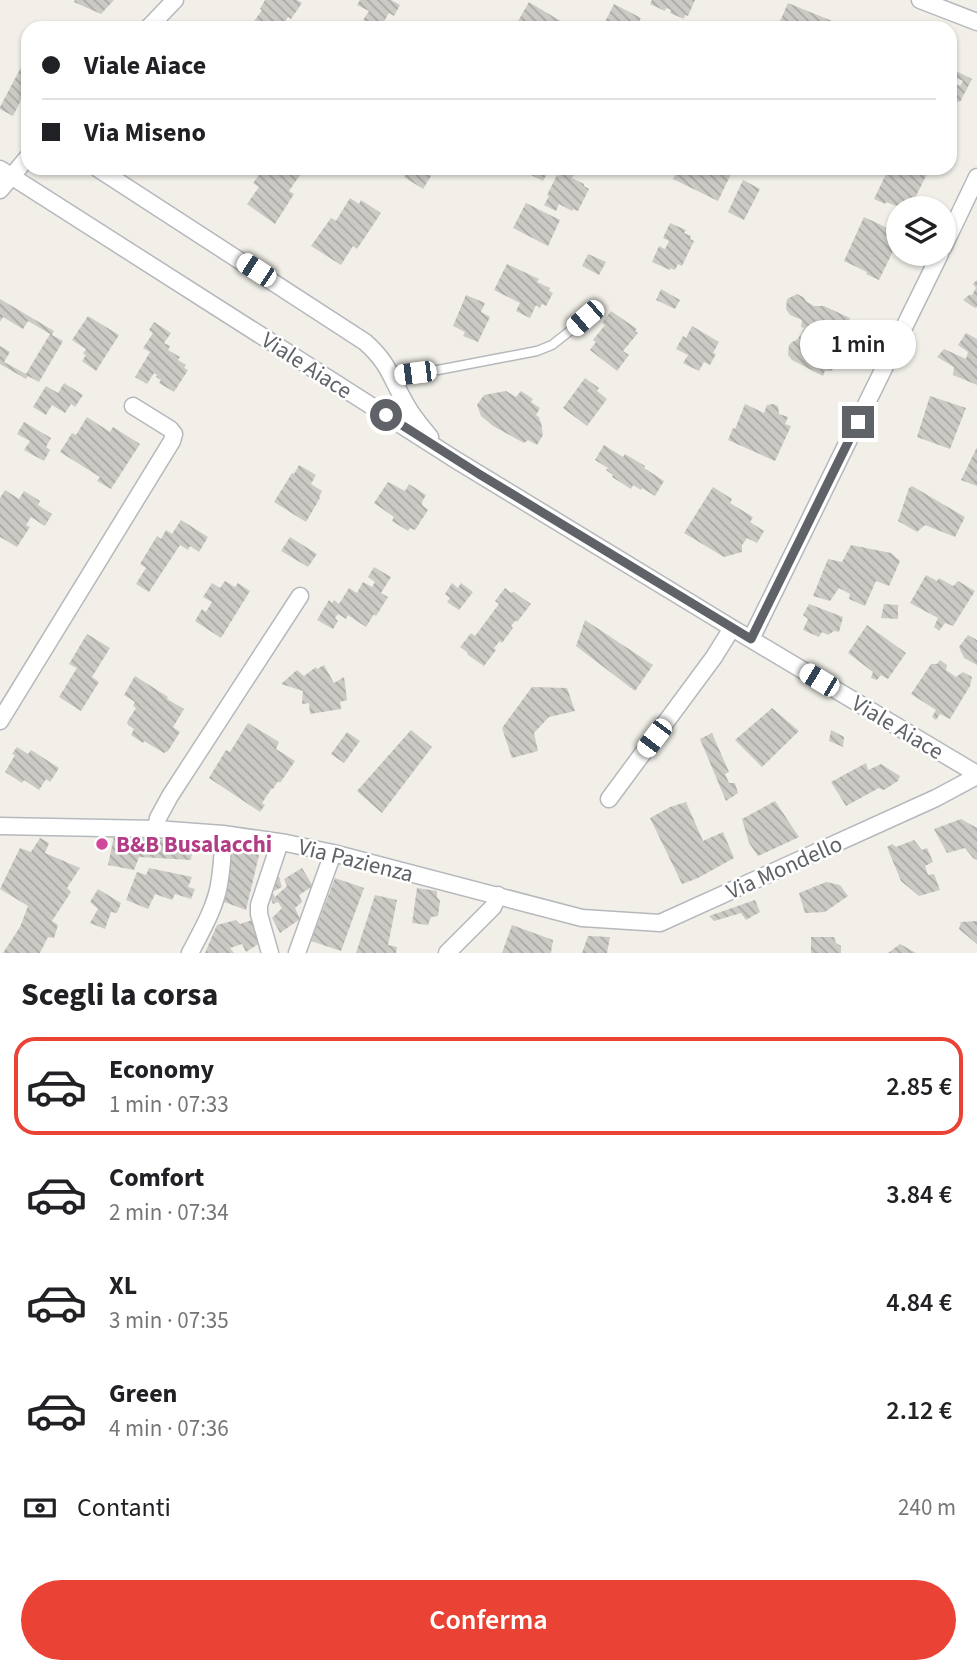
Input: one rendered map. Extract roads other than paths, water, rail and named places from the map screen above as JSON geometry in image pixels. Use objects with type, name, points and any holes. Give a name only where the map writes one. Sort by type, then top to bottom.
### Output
[{"type":"street","points":[[155,21],[175,0]]},
{"type":"street","points":[[920,0],[977,22]]},
{"type":"street","points":[[0,190],[6,172],[21,162]]},
{"type":"street","name":"Viale Aiace","points":[[6,172],[456,460],[977,775]]},
{"type":"street","points":[[108,175],[347,329],[378,354],[418,423],[456,460]]},
{"type":"street","points":[[956,221],[977,177]]},
{"type":"street","points":[[751,639],[934,266]]},
{"type":"street","points":[[0,721],[172,441],[174,434],[170,429],[133,406]]},
{"type":"street","points":[[156,829],[158,818],[170,796],[300,596]]},
{"type":"street","points":[[609,799],[714,657],[732,628]]},
{"type":"street","name":"Via Mondello","points":[[582,918],[660,923],[936,798],[977,775]]},
{"type":"street","name":"Via Pazienza","points":[[0,826],[156,829],[280,842],[333,853],[582,918]]},
{"type":"street","points":[[190,953],[219,887],[223,834]]},
{"type":"street","points":[[270,953],[259,905],[280,842]]},
{"type":"street","points":[[298,953],[333,853]]},
{"type":"street","points":[[447,953],[493,907],[498,895]]},
{"type":"lane","points":[[392,376],[537,351],[552,345],[585,318]]},
{"type":"place","name":"B&B Busalacchi","points":[[102,844]]}]
